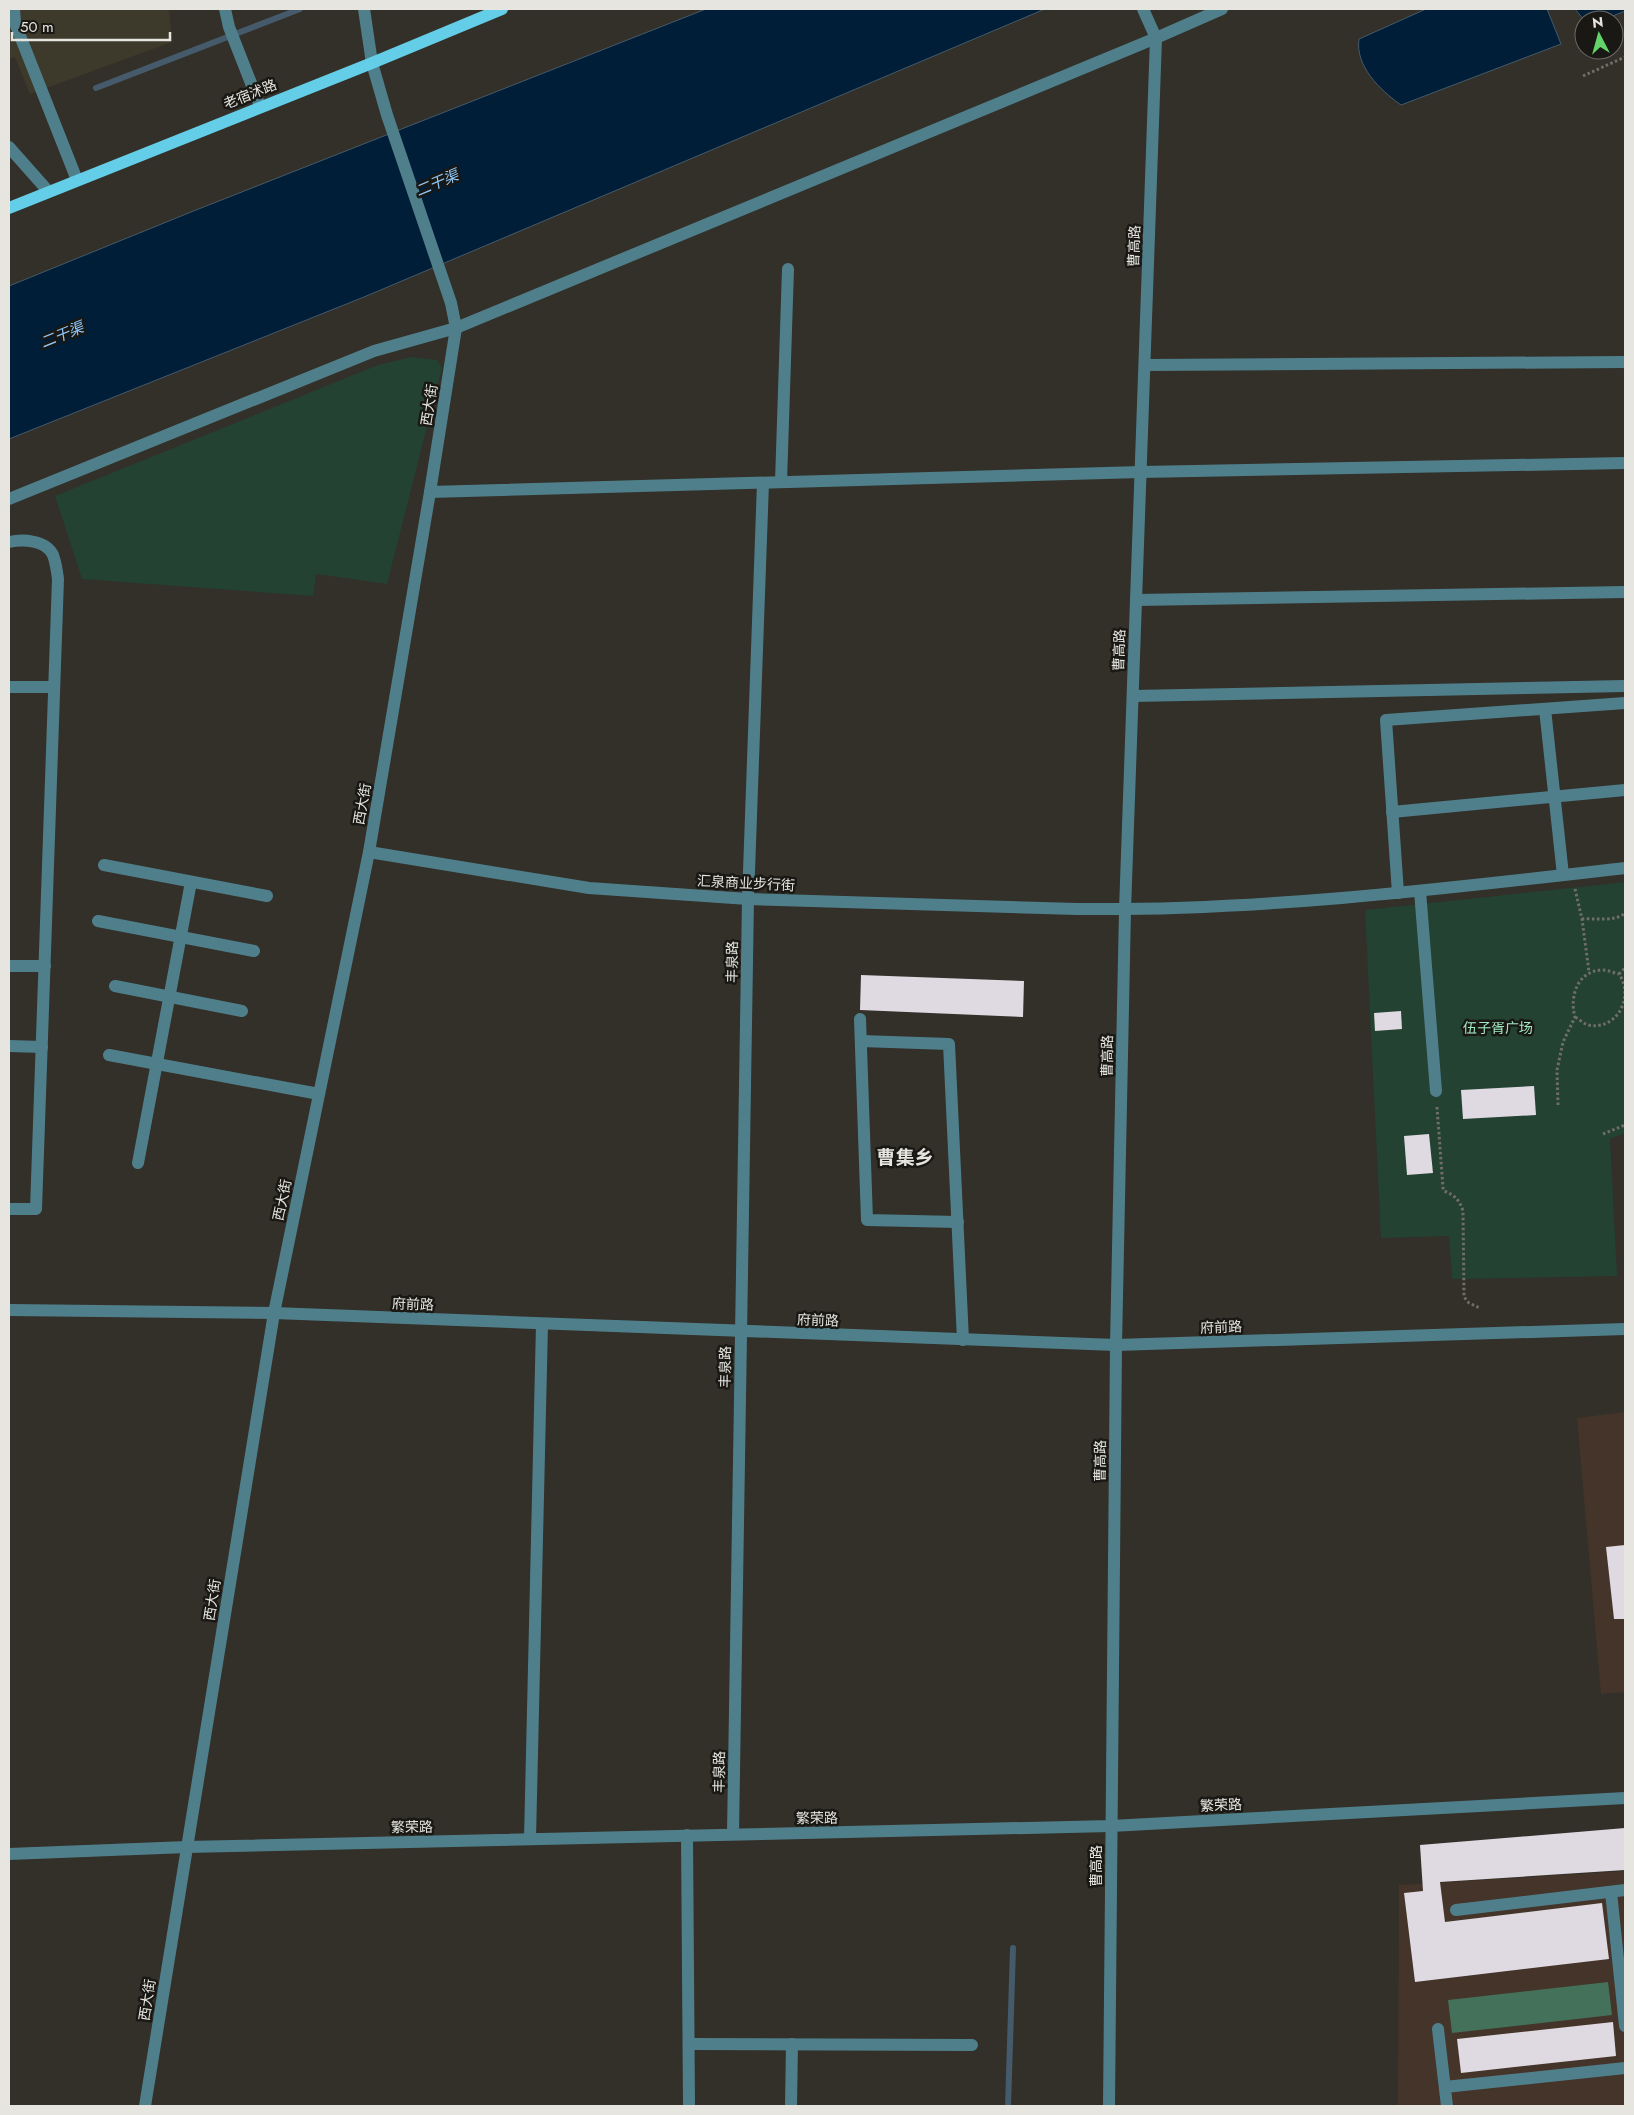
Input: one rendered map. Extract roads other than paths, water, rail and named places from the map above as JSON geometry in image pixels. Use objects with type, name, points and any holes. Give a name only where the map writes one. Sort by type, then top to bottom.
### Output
[{"type":"main road","name":"老宿沭路","points":[[9,208],[502,9]]},
{"type":"street","points":[[14,9],[15,23],[77,180]]},
{"type":"street","points":[[225,9],[229,27],[260,106]]},
{"type":"street","name":"西大街","points":[[145,2106],[274,1313],[369,852],[456,328],[451,303],[387,115],[372,63],[364,9]]},
{"type":"street","name":"曹高路","points":[[1109,2106],[1116,1345],[1125,910],[1156,38],[1143,9]]},
{"type":"street","points":[[9,499],[374,351],[456,328],[1222,9]]},
{"type":"street","points":[[9,147],[48,192]]},
{"type":"street","points":[[781,482],[788,269]]},
{"type":"street","points":[[1145,365],[1625,362]]},
{"type":"street","points":[[430,492],[1141,472],[1625,463]]},
{"type":"street","name":"丰泉路","points":[[733,1834],[748,899],[763,482]]},
{"type":"street","points":[[9,542],[29,540],[44,545],[52,553],[58,580],[36,1209],[9,1209]]},
{"type":"street","points":[[1136,600],[1625,592]]},
{"type":"street","points":[[1133,696],[1625,686]]},
{"type":"street","points":[[9,687],[54,687]]},
{"type":"street","points":[[1398,894],[1386,720],[1625,703]]},
{"type":"street","points":[[1545,709],[1555,797],[1567,875]]},
{"type":"street","points":[[1392,812],[1625,790]]},
{"type":"street","name":"汇泉商业步行街","points":[[369,852],[589,888],[748,899],[1125,910],[1349,899],[1625,868]]},
{"type":"street","points":[[104,865],[267,896]]},
{"type":"street","points":[[138,1163],[191,882]]},
{"type":"street","points":[[1420,891],[1436,1091]]},
{"type":"street","points":[[98,921],[254,951]]},
{"type":"street","points":[[9,966],[44,966]]},
{"type":"street","points":[[115,986],[242,1011]]},
{"type":"street","points":[[860,1019],[867,1220],[958,1222]]},
{"type":"street","points":[[861,1041],[949,1044],[963,1340]]},
{"type":"street","points":[[9,1046],[42,1046]]},
{"type":"street","points":[[109,1055],[319,1094]]},
{"type":"street","name":"府前路","points":[[9,1310],[274,1313],[1116,1345],[1625,1329]]},
{"type":"street","points":[[530,1839],[542,1324]]},
{"type":"street","name":"繁荣路","points":[[9,1854],[187,1847],[1111,1826],[1625,1798]]},
{"type":"street","points":[[687,1835],[690,2106]]},
{"type":"street","points":[[1456,1910],[1625,1890]]},
{"type":"street","points":[[1611,1892],[1625,2026]]},
{"type":"street","points":[[1438,2029],[1447,2106]]},
{"type":"street","points":[[689,2044],[972,2045]]},
{"type":"street","points":[[791,2106],[792,2044]]},
{"type":"street","points":[[1445,2087],[1625,2068]]},
{"type":"water","name":"二干渠","points":[[706,9],[1045,9],[364,297],[9,439],[9,286],[191,212]]},
{"type":"water","points":[[1426,9],[1547,9],[1561,44],[1401,105],[1377,85],[1365,68],[1361,59],[1359,39]]},
{"type":"water","points":[[1625,9],[1625,11],[1624,10],[1576,10]]},
{"type":"waterway","points":[[96,88],[300,9]]},
{"type":"waterway","points":[[1008,2106],[1013,1948]]},
{"type":"district","name":"曹集乡","points":[[905,1157]]},
{"type":"park label","name":"伍子胥广场","points":[[1498,1028]]}]
